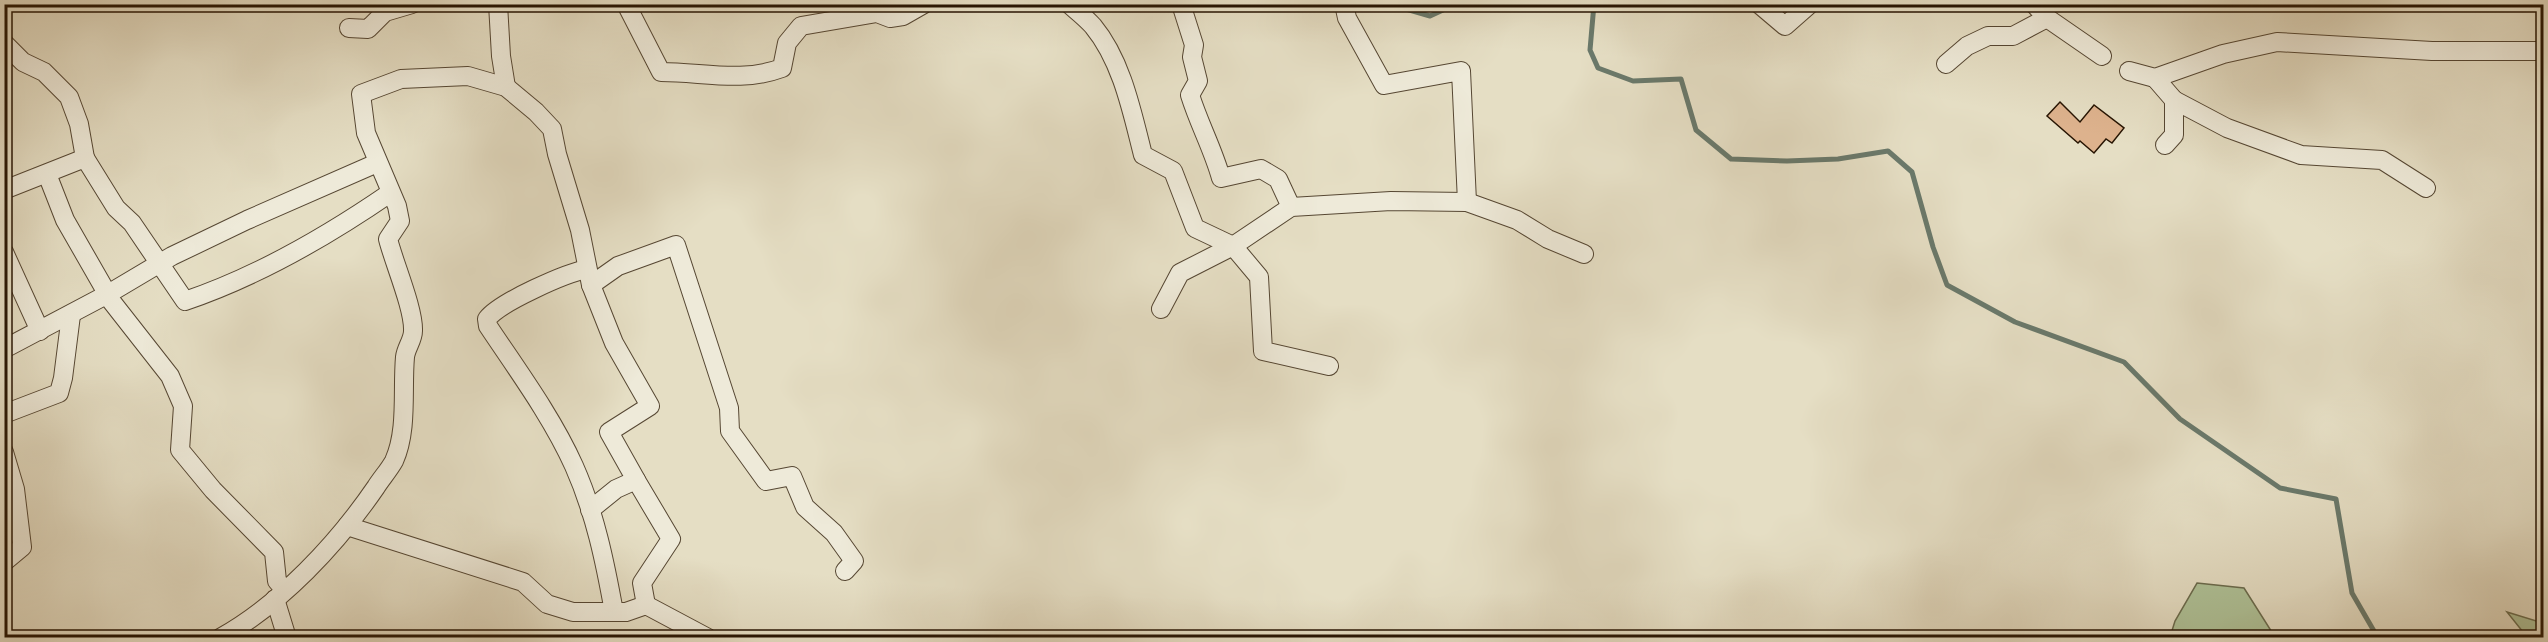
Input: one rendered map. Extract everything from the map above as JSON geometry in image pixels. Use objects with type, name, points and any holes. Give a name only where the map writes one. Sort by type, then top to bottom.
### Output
[{"type":"street","points":[[349,28],[368,29],[385,12],[412,4]]},
{"type":"street","points":[[498,4],[501,56],[506,87]]},
{"type":"street","points":[[626,4],[661,72],[694,72],[715,77],[765,75],[782,68],[787,44],[801,26],[877,13],[890,18],[903,16],[924,4]]},
{"type":"street","points":[[1069,4],[1092,26],[1105,44],[1128,96],[1143,155],[1173,171],[1195,228],[1233,246],[1259,277],[1263,351],[1329,366]]},
{"type":"street","points":[[1181,4],[1194,45],[1192,57],[1198,81],[1190,95],[1221,178],[1261,169],[1278,178],[1291,207]]},
{"type":"street","points":[[1344,4],[1347,18],[1384,85],[1461,70],[1467,202]]},
{"type":"street","points":[[1760,4],[1785,26],[1810,4]]},
{"type":"street","points":[[2034,4],[2047,18],[2102,56]]},
{"type":"street","points":[[1946,64],[1967,46],[1988,36],[2013,36],[2047,18]]},
{"type":"street","points":[[2155,78],[2223,54],[2277,42],[2432,51],[2544,51]]},
{"type":"street","points":[[4,43],[23,62],[44,72],[69,97],[79,124],[85,158],[116,208],[132,224],[157,264],[185,301],[217,290],[337,230],[390,193]]},
{"type":"street","points":[[2129,71],[2155,78],[2174,100],[2227,128],[2301,155],[2382,160],[2426,188]]},
{"type":"street","points":[[220,638],[245,624],[279,594],[347,526],[360,511],[394,460],[401,429],[406,352],[413,331],[404,288],[387,239],[400,221],[397,206],[377,164],[366,133],[361,94],[401,79],[468,76],[506,87],[552,129],[557,154],[580,230],[589,277],[614,343],[650,406],[609,432],[671,539],[642,583],[646,605]]},
{"type":"street","points":[[2165,146],[2174,135],[2174,100]]},
{"type":"street","points":[[4,190],[85,158]]},
{"type":"street","points":[[4,350],[71,315],[157,264],[247,220],[377,164]]},
{"type":"street","points":[[47,174],[65,220],[108,294],[170,376],[183,406],[180,450],[213,490],[274,552],[287,638]]},
{"type":"street","points":[[1161,309],[1180,273],[1233,246],[1291,207],[1391,201],[1467,202],[1517,220],[1548,239],[1584,254]]},
{"type":"street","points":[[614,612],[601,542],[574,466],[546,415],[488,326],[487,319],[492,312],[572,272],[589,277],[676,244],[729,408],[730,431],[766,481],[792,476],[805,507],[834,533],[854,561],[845,571]]},
{"type":"street","points":[[4,252],[40,331]]},
{"type":"street","points":[[4,414],[59,393],[71,315]]},
{"type":"street","points":[[4,452],[13,479],[22,547],[4,562]]},
{"type":"street","points":[[590,510],[615,489],[636,480]]},
{"type":"street","points":[[347,526],[523,582],[547,604],[573,612],[626,612],[646,605],[708,638]]},
{"type":"green space","points":[[2197,583],[2244,588],[2275,637],[2170,637],[2175,621]]},
{"type":"green space","points":[[2507,612],[2543,623],[2543,637],[2527,637]]},
{"type":"building","points":[[2060,102],[2080,122],[2094,105],[2124,128],[2112,143],[2106,139],[2094,153],[2080,141],[2078,143],[2047,116]]},
{"type":"waterway","points":[[1406,4],[1406,9],[1430,16],[1456,4]]},
{"type":"waterway","points":[[1594,4],[1590,50],[1598,68],[1633,81],[1681,79],[1696,130],[1731,159],[1787,161],[1838,159],[1888,151],[1912,172],[1933,247],[1947,285],[2015,322],[2124,362],[2180,419],[2280,488],[2336,499],[2352,593],[2378,638]]}]
